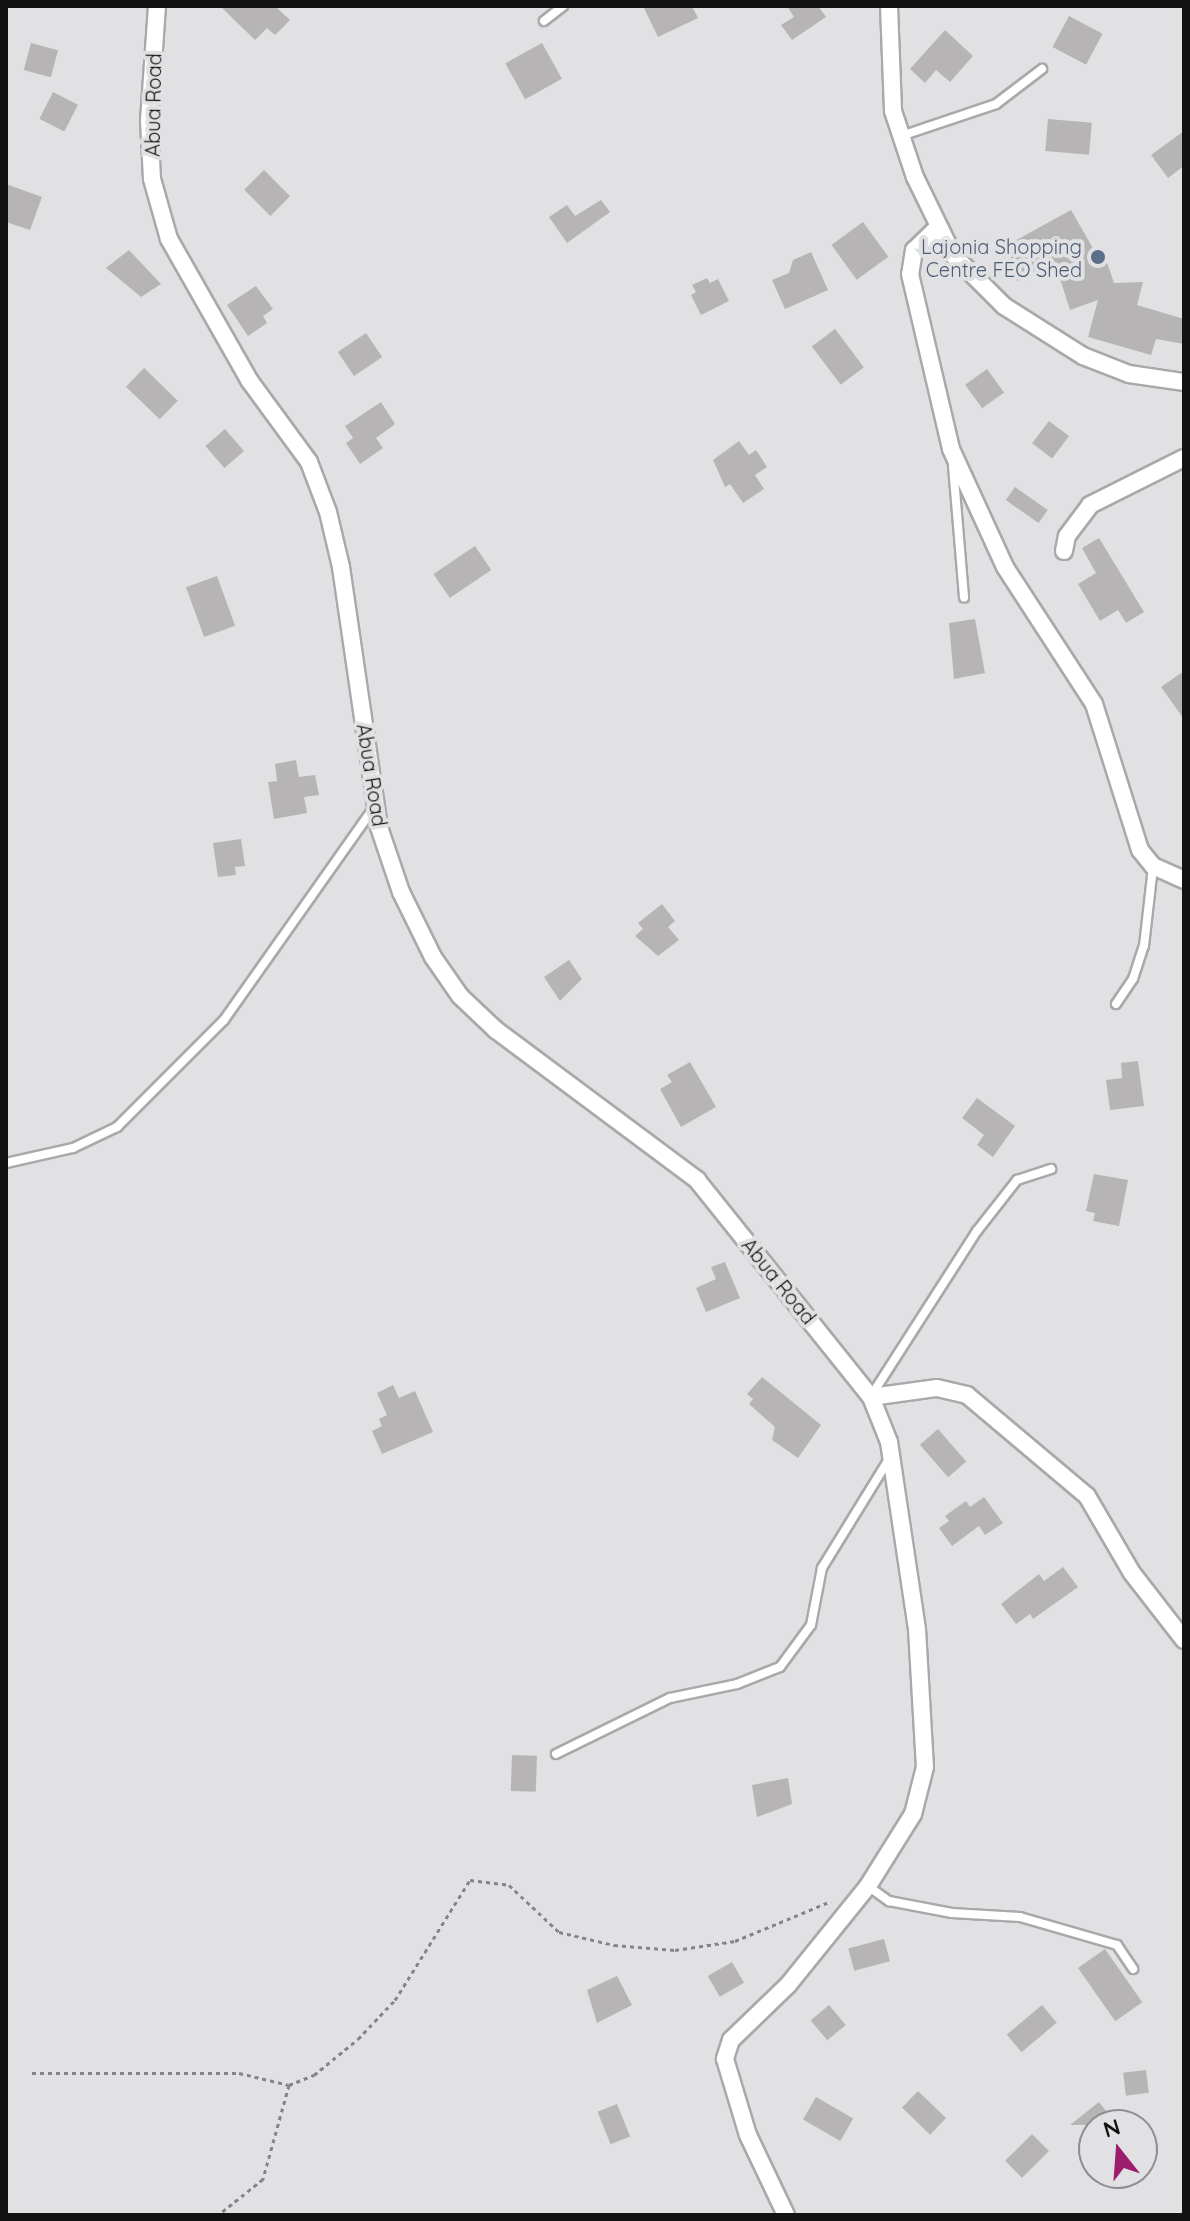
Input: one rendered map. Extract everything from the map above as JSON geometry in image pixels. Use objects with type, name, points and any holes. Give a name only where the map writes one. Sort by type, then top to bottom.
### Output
[{"type":"street","name":"Abua Road","points":[[157,6],[149,120],[152,179],[169,239],[249,380],[309,462],[328,512],[341,567],[375,806],[401,892],[433,957],[460,996],[565,1084],[648,1138],[697,1180],[871,1397],[891,1456],[917,1629],[925,1767],[913,1814],[868,1886],[788,1985],[731,2040],[725,2059],[748,2135],[786,2215]]},
{"type":"street","points":[[889,6],[890,91],[900,136],[937,228],[975,279],[1035,330],[1129,374],[1184,382]]},
{"type":"street","points":[[937,228],[914,250],[910,274],[951,449],[1005,567],[1094,704],[1134,837],[1153,866],[1184,880]]},
{"type":"street","points":[[1064,551],[1067,536],[1090,505],[1184,458]]},
{"type":"street","points":[[871,1397],[937,1388],[967,1395],[1087,1496],[1132,1573],[1184,1640]]},
{"type":"lane","points":[[544,21],[563,6]]},
{"type":"lane","points":[[900,136],[996,104],[1042,69]]},
{"type":"lane","points":[[951,449],[964,598]]},
{"type":"lane","points":[[6,1163],[73,1148],[117,1127],[224,1020],[375,806]]},
{"type":"lane","points":[[1116,1004],[1133,979],[1144,946],[1153,866]]},
{"type":"lane","points":[[871,1397],[953,1267],[1017,1180],[1051,1169]]},
{"type":"lane","points":[[556,1754],[670,1698],[737,1684],[780,1667],[811,1625],[822,1568],[891,1456]]},
{"type":"lane","points":[[868,1886],[889,1901],[952,1913],[1020,1917],[1117,1945],[1133,1969]]},
{"type":"path","points":[[32,2073],[239,2073],[289,2085],[314,2075],[358,2039],[395,2000],[470,1880],[509,1885],[559,1932],[614,1945],[675,1950],[735,1941],[838,1898]]},
{"type":"path","points":[[218,2215],[263,2179],[289,2085]]},
{"type":"building","points":[[220,6],[275,6],[290,20],[275,35],[267,28],[255,40]]},
{"type":"building","points":[[643,6],[692,6],[698,18],[658,37]]},
{"type":"building","points":[[787,6],[818,6],[826,17],[792,40],[781,25],[794,17]]},
{"type":"building","points":[[1069,16],[1103,34],[1086,65],[1053,47]]},
{"type":"building","points":[[945,30],[973,56],[950,82],[936,70],[925,83],[910,69]]},
{"type":"building","points":[[31,43],[58,50],[51,77],[24,70]]},
{"type":"building","points":[[542,43],[562,79],[525,99],[505,63]]},
{"type":"building","points":[[53,92],[78,105],[64,131],[39,119]]},
{"type":"building","points":[[1048,119],[1092,123],[1089,155],[1045,151]]},
{"type":"building","points":[[1184,131],[1184,166],[1168,178],[1151,155]]},
{"type":"building","points":[[264,170],[290,196],[270,216],[244,190]]},
{"type":"building","points":[[6,184],[42,197],[30,230],[6,222]]},
{"type":"building","points":[[601,200],[610,212],[567,243],[549,217],[567,205],[575,216]]},
{"type":"building","points":[[1071,210],[1094,250],[1102,248],[1114,283],[1143,282],[1137,305],[1184,319],[1184,344],[1156,339],[1151,355],[1088,337],[1098,300],[1070,310],[1054,260],[1017,281],[1000,249]]},
{"type":"building","points":[[863,222],[888,257],[857,280],[831,245]]},
{"type":"building","points":[[129,250],[161,284],[141,297],[106,268]]},
{"type":"building","points":[[811,252],[828,290],[785,309],[772,280],[789,273],[793,260]]},
{"type":"building","points":[[707,278],[710,283],[718,279],[729,301],[701,315],[691,295],[696,292],[692,285]]},
{"type":"building","points":[[256,286],[273,309],[263,316],[267,323],[248,336],[227,305]]},
{"type":"building","points":[[835,329],[864,367],[841,385],[812,346]]},
{"type":"building","points":[[366,333],[382,357],[354,376],[338,352]]},
{"type":"building","points":[[144,368],[178,401],[160,419],[126,387]]},
{"type":"building","points":[[987,369],[1004,392],[982,408],[965,385]]},
{"type":"building","points":[[381,402],[395,424],[376,438],[383,448],[360,464],[346,443],[353,438],[345,426]]},
{"type":"building","points":[[1049,421],[1069,436],[1052,458],[1032,443]]},
{"type":"building","points":[[225,429],[244,451],[224,468],[205,446]]},
{"type":"building","points":[[739,441],[749,455],[756,450],[767,467],[755,475],[764,489],[743,503],[730,484],[725,487],[713,460]]},
{"type":"building","points":[[1015,487],[1048,510],[1039,523],[1006,500]]},
{"type":"building","points":[[1099,538],[1144,612],[1126,623],[1118,610],[1100,621],[1078,584],[1096,573],[1082,548]]},
{"type":"building","points":[[475,546],[491,570],[450,598],[434,574]]},
{"type":"building","points":[[217,576],[235,626],[204,637],[186,587]]},
{"type":"building","points":[[975,619],[985,673],[954,679],[949,623]]},
{"type":"building","points":[[1184,671],[1184,719],[1161,687]]},
{"type":"building","points":[[296,760],[299,777],[315,775],[319,795],[304,797],[307,813],[274,819],[268,782],[277,781],[275,764]]},
{"type":"building","points":[[241,839],[245,866],[235,867],[236,875],[218,877],[213,843]]},
{"type":"building","points":[[662,904],[675,921],[668,927],[679,940],[658,956],[635,936],[643,929],[638,923]]},
{"type":"building","points":[[569,960],[582,979],[560,1001],[544,977]]},
{"type":"building","points":[[1138,1061],[1144,1106],[1110,1110],[1106,1080],[1122,1078],[1121,1063]]},
{"type":"building","points":[[690,1062],[716,1107],[681,1127],[660,1089],[672,1082],[667,1075]]},
{"type":"building","points":[[977,1098],[1015,1126],[993,1157],[977,1145],[984,1135],[962,1118]]},
{"type":"building","points":[[1094,1174],[1128,1180],[1119,1226],[1093,1221],[1095,1213],[1086,1211]]},
{"type":"building","points":[[725,1262],[740,1298],[706,1312],[696,1288],[716,1279],[711,1267]]},
{"type":"building","points":[[762,1377],[821,1425],[798,1458],[772,1440],[775,1427],[749,1404],[753,1399],[747,1394]]},
{"type":"building","points":[[393,1385],[399,1398],[415,1391],[433,1432],[382,1454],[372,1431],[382,1426],[379,1419],[387,1415],[377,1393]]},
{"type":"building","points":[[938,1429],[966,1461],[948,1477],[920,1445]]},
{"type":"building","points":[[984,1497],[1003,1523],[985,1535],[979,1526],[952,1546],[939,1528],[949,1521],[945,1516],[966,1501],[970,1507]]},
{"type":"building","points":[[1063,1567],[1078,1587],[1033,1619],[1030,1614],[1016,1624],[1001,1604],[1039,1574],[1044,1581]]},
{"type":"building","points":[[512,1755],[537,1756],[536,1792],[511,1791]]},
{"type":"building","points":[[788,1778],[792,1804],[757,1817],[752,1785]]},
{"type":"building","points":[[884,1939],[890,1961],[854,1971],[848,1949]]},
{"type":"building","points":[[1105,1949],[1142,2002],[1115,2021],[1078,1968]]},
{"type":"building","points":[[732,1962],[744,1983],[720,1997],[708,1976]]},
{"type":"building","points":[[617,1976],[632,2005],[597,2023],[587,1990]]},
{"type":"building","points":[[829,2005],[846,2025],[827,2040],[811,2020]]},
{"type":"building","points":[[1042,2005],[1057,2023],[1022,2052],[1007,2035]]},
{"type":"building","points":[[1146,2070],[1149,2093],[1126,2096],[1123,2073]]},
{"type":"building","points":[[918,2091],[946,2118],[930,2135],[902,2108]]},
{"type":"building","points":[[816,2097],[853,2118],[840,2141],[803,2120]]},
{"type":"building","points":[[1099,2102],[1104,2109],[1090,2109]]},
{"type":"building","points":[[617,2104],[630,2136],[611,2144],[598,2112]]},
{"type":"building","points":[[1032,2134],[1049,2151],[1022,2178],[1005,2161]]},
{"type":"place","name":"Lajonia Shopping Centre FEO Shed","points":[[1098,257]]}]
